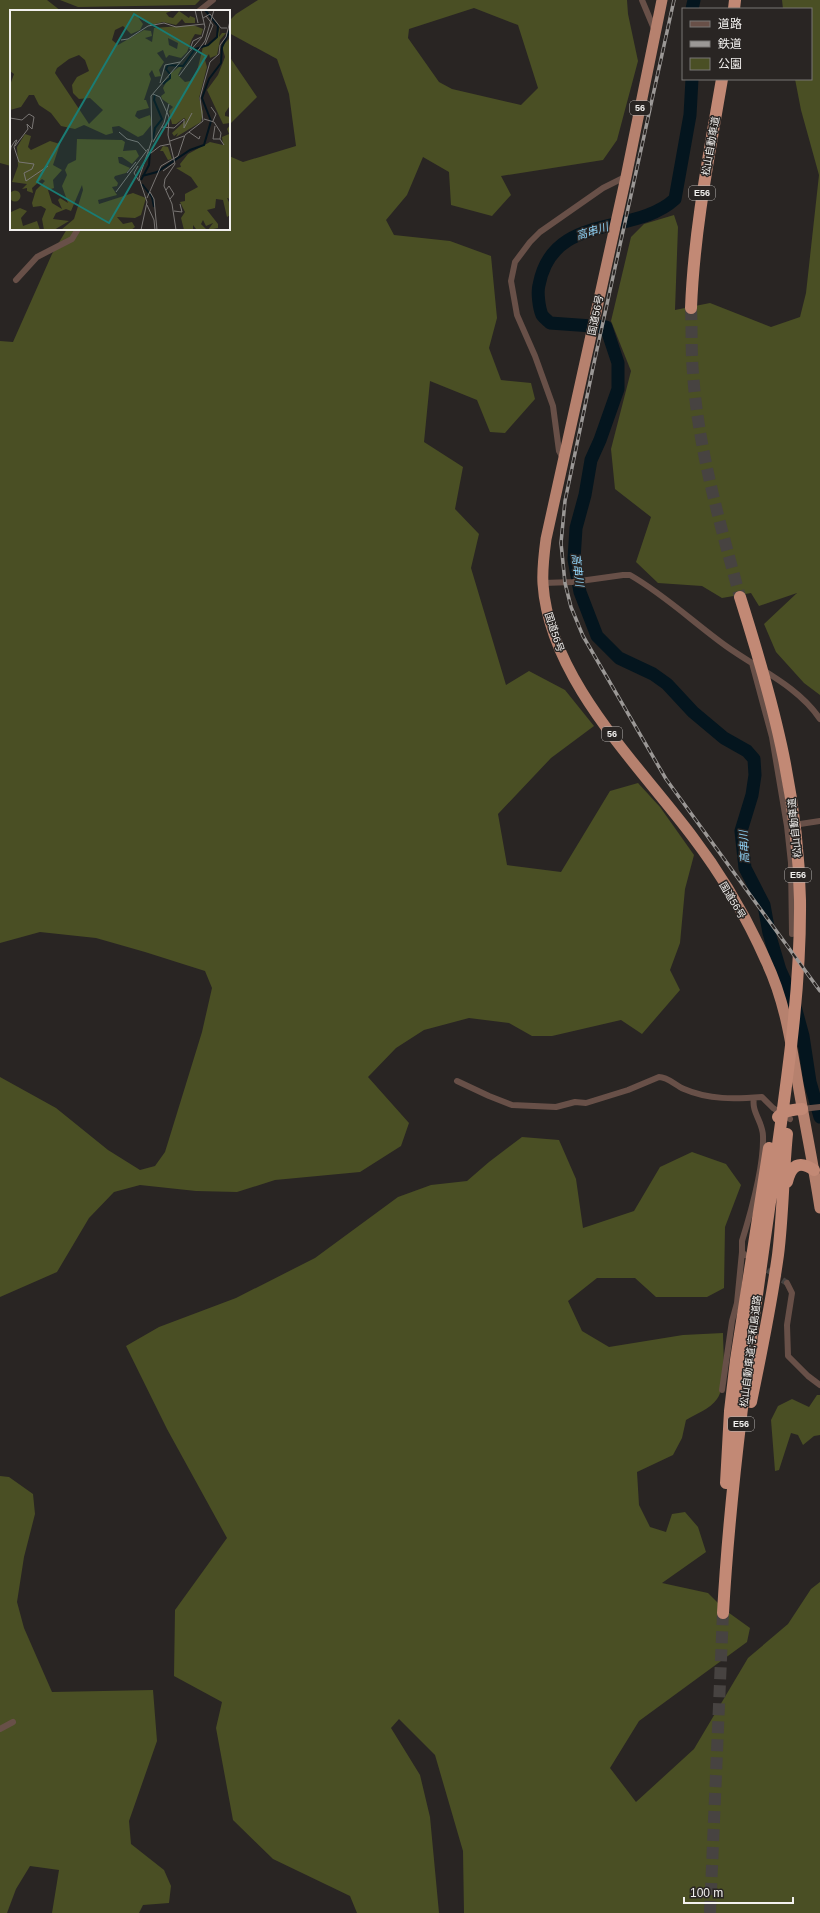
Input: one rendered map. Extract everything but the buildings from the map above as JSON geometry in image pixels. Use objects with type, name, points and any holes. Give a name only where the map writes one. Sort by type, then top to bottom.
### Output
[{"type":"highway","name":"国道56号","points":[[662,0],[626,177],[616,215],[546,539],[543,583],[546,603],[556,642],[578,686],[596,714],[707,857],[744,917],[766,960],[785,1009],[807,1108],[820,1208]]},
{"type":"highway","name":"松山自動車道","points":[[691,308],[693,263],[699,213],[722,80]]},
{"type":"highway","name":"松山自動車道","points":[[740,597],[769,691],[789,780],[798,870],[800,925],[785,1115]]},
{"type":"highway","points":[[725,1575],[726,1488],[730,1411],[744,1305],[772,1131],[777,1118],[807,1108]]},
{"type":"highway","points":[[734,1476],[745,1432],[772,1297],[785,1190],[785,1115]]},
{"type":"highway","name":"松山自動車道;宇和島道路","points":[[723,1614],[734,1476],[760,1273],[785,1115]]},
{"type":"highway","points":[[785,1190],[789,1174],[794,1168],[801,1164],[806,1164],[814,1170]]},
{"type":"street","points":[[200,10],[213,0]]},
{"type":"street","points":[[642,0],[655,33]]},
{"type":"street","points":[[563,458],[559,451],[553,406],[535,356],[517,315],[511,280],[515,262],[530,242],[540,232],[603,188],[626,177]]},
{"type":"street","points":[[16,280],[37,257],[72,239],[77,230]]},
{"type":"street","points":[[543,583],[573,582],[630,575],[671,603],[725,646],[800,695],[812,706],[820,719]]},
{"type":"street","points":[[752,663],[772,737],[787,826],[791,864],[792,934]]},
{"type":"street","points":[[787,826],[820,821]]},
{"type":"street","points":[[457,1081],[512,1105],[556,1107],[575,1102],[586,1103],[628,1090],[659,1077],[664,1077],[684,1089],[712,1098],[762,1097],[773,1108],[785,1115]]},
{"type":"street","points":[[722,1390],[732,1321],[737,1303],[743,1254],[742,1241],[760,1166],[764,1134],[754,1107],[754,1098]]},
{"type":"street","points":[[807,1108],[820,1107]]},
{"type":"street","points":[[787,1283],[792,1293],[787,1325],[788,1356],[808,1376],[820,1385]]},
{"type":"street","points":[[0,1729],[13,1722]]},
{"type":"green space","points":[[0,0],[47,0],[60,10],[10,10],[10,166],[0,163]]},
{"type":"green space","points":[[60,0],[200,0],[195,5],[78,7]]},
{"type":"green space","points":[[258,0],[627,0],[628,14],[638,61],[617,140],[603,160],[501,176],[511,195],[492,216],[451,205],[449,172],[423,157],[407,195],[386,220],[394,235],[450,241],[491,256],[497,318],[489,348],[501,380],[531,383],[535,399],[505,433],[490,432],[477,400],[430,381],[424,442],[463,467],[455,509],[479,534],[471,568],[506,685],[529,671],[565,690],[594,726],[551,758],[498,814],[507,865],[561,872],[610,791],[638,783],[660,807],[694,855],[685,889],[680,943],[670,970],[680,990],[642,1034],[621,1020],[552,1036],[532,1036],[509,1023],[469,1018],[424,1030],[396,1048],[368,1077],[409,1123],[401,1146],[360,1172],[275,1180],[237,1192],[196,1191],[140,1185],[114,1192],[89,1218],[57,1272],[0,1297],[0,1077],[56,1108],[108,1150],[140,1170],[155,1166],[165,1152],[202,1032],[212,988],[205,971],[96,938],[40,932],[0,943],[0,341],[13,342],[52,254],[66,230],[230,230],[230,156],[243,162],[296,146],[289,94],[277,59],[230,34],[230,20],[236,14]],"holes":[[[474,8],[518,25],[538,88],[521,105],[452,89],[439,82],[408,38],[409,29]]]},
{"type":"green space","points":[[782,0],[820,0],[820,695],[804,683],[776,652],[764,624],[797,593],[759,606],[751,593],[722,598],[702,586],[658,583],[636,562],[651,517],[615,489],[611,449],[631,371],[611,321],[631,237],[644,224],[674,215],[678,227],[675,310],[710,303],[771,327],[800,317],[806,293],[819,175],[801,110],[795,80],[812,80],[812,8],[783,8]]},
{"type":"green space","points":[[230,57],[257,97],[230,124]]},
{"type":"green space","points":[[522,1137],[559,1140],[576,1179],[583,1228],[634,1211],[660,1167],[692,1152],[726,1164],[741,1185],[725,1227],[724,1288],[707,1297],[656,1297],[635,1278],[597,1278],[568,1301],[582,1331],[609,1347],[683,1335],[723,1333],[724,1367],[720,1393],[711,1406],[686,1420],[682,1438],[673,1455],[637,1472],[639,1505],[650,1527],[666,1532],[672,1514],[685,1512],[698,1527],[706,1552],[662,1583],[708,1593],[725,1610],[750,1628],[747,1642],[639,1721],[610,1768],[636,1802],[694,1749],[748,1658],[788,1624],[811,1589],[820,1582],[820,1913],[464,1913],[463,1851],[435,1755],[399,1719],[391,1728],[420,1775],[430,1817],[439,1913],[357,1913],[350,1896],[273,1859],[233,1820],[216,1728],[222,1702],[174,1676],[175,1610],[227,1538],[167,1429],[126,1346],[159,1327],[236,1298],[315,1258],[398,1197],[431,1185],[467,1181]]},
{"type":"green space","points":[[817,1395],[820,1395],[820,1435],[814,1436],[803,1445],[798,1435],[791,1433],[779,1470],[775,1471],[771,1420],[778,1406],[792,1399],[809,1407]]},
{"type":"green space","points":[[0,1476],[9,1477],[33,1494],[35,1514],[24,1557],[17,1602],[24,1628],[52,1692],[153,1690],[157,1741],[129,1821],[131,1844],[164,1870],[171,1886],[169,1903],[143,1905],[139,1913],[52,1913],[59,1870],[30,1866],[16,1889],[7,1913],[0,1913]]},
{"type":"waterway","name":"高串川","points":[[692,8],[694,0]]},
{"type":"waterway","name":"高串川","points":[[692,80],[690,115],[675,199],[658,211],[577,235],[560,246],[547,262],[538,292],[542,315],[550,323],[606,327],[618,363],[618,389],[600,440],[591,460],[585,495],[576,528],[574,559],[580,592],[597,636],[619,658],[653,674],[667,684],[693,712],[724,738],[747,751],[754,759],[755,775],[752,795],[741,831],[745,868],[764,905],[769,933],[780,970],[793,999],[803,1036],[810,1082],[820,1117]]},
{"type":"tunnel","points":[[691,308],[692,365],[700,430],[711,486],[740,597]]},
{"type":"tunnel","points":[[760,1265],[787,1283]]},
{"type":"tunnel","points":[[710,1913],[723,1613]]},
{"type":"railway","points":[[674,0],[565,501],[561,543],[565,583],[571,607],[583,636],[666,779],[820,991]]}]
